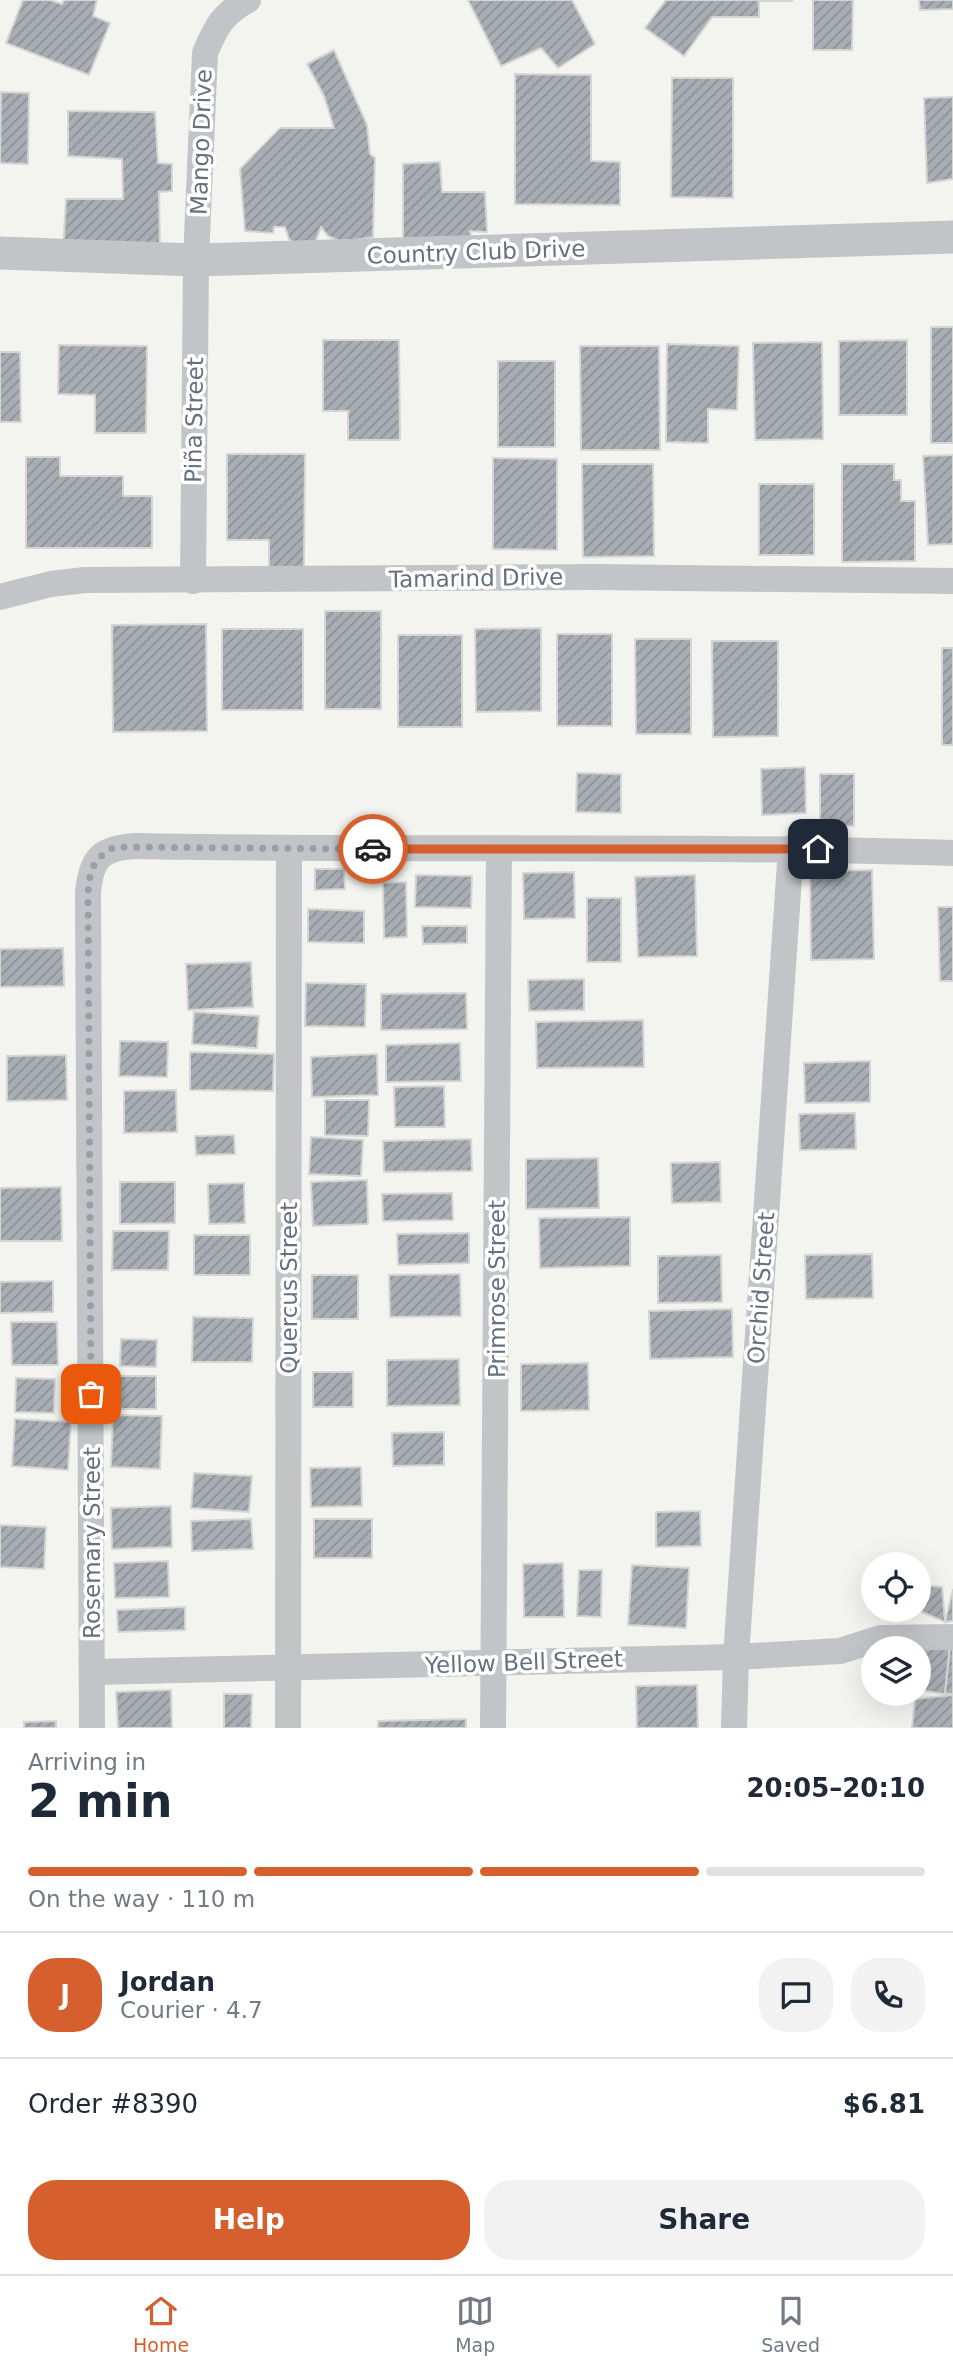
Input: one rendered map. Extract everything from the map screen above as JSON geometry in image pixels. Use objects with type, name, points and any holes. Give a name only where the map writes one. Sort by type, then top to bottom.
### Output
[{"type":"street","name":"Mango Drive","points":[[196,260],[205,53],[216,25],[248,0]]},
{"type":"street","name":"Country Club Drive","points":[[0,253],[196,260],[953,237]]},
{"type":"street","name":"Piña Street","points":[[193,580],[196,260]]},
{"type":"street","name":"Tamarind Drive","points":[[0,597],[51,584],[85,580],[596,577],[953,582]]},
{"type":"street","name":"Rosemary Street","points":[[92,1728],[89,873],[98,857],[114,847],[289,849]]},
{"type":"street","points":[[289,849],[791,848],[953,853]]},
{"type":"street","name":"Orchid Street","points":[[734,1728],[736,1657],[791,848]]},
{"type":"street","name":"Quercus Street","points":[[288,1728],[289,849]]},
{"type":"street","name":"Primrose Street","points":[[493,1728],[499,849]]},
{"type":"street","name":"Yellow Bell Street","points":[[93,1672],[736,1657],[840,1651],[881,1638],[953,1637]]},
{"type":"building","points":[[23,0],[50,0],[62,4],[64,0],[97,0],[93,16],[110,23],[89,75],[6,43]]},
{"type":"building","points":[[468,0],[572,0],[595,44],[558,68],[541,48],[501,66]]},
{"type":"building","points":[[666,0],[792,1],[759,1],[759,17],[712,17],[684,56],[645,28]]},
{"type":"building","points":[[813,0],[853,0],[852,50],[813,50]]},
{"type":"building","points":[[919,0],[953,0],[953,9],[920,10]]},
{"type":"building","points":[[334,50],[367,125],[370,154],[375,158],[373,237],[342,242],[328,236],[321,227],[315,243],[300,247],[289,239],[285,227],[274,227],[273,233],[245,231],[240,169],[280,128],[334,128],[324,96],[307,64]]},
{"type":"building","points":[[515,74],[591,75],[591,161],[620,162],[620,205],[515,204]]},
{"type":"building","points":[[672,78],[733,78],[733,198],[671,197]]},
{"type":"building","points":[[1,92],[29,93],[28,164],[0,163]]},
{"type":"building","points":[[953,97],[953,179],[927,183],[924,98]]},
{"type":"building","points":[[68,111],[155,112],[158,163],[172,164],[172,191],[159,192],[160,251],[63,251],[66,199],[123,199],[122,159],[68,156]]},
{"type":"building","points":[[440,162],[442,192],[485,192],[487,232],[470,231],[472,246],[403,247],[403,164]]},
{"type":"building","points":[[931,327],[953,327],[953,443],[931,443]]},
{"type":"building","points":[[323,340],[399,340],[400,440],[348,440],[348,411],[323,411]]},
{"type":"building","points":[[907,340],[907,415],[839,415],[839,341]]},
{"type":"building","points":[[822,342],[823,439],[755,440],[753,343]]},
{"type":"building","points":[[667,344],[739,346],[737,410],[708,409],[708,443],[666,442]]},
{"type":"building","points":[[59,345],[147,346],[146,433],[95,433],[95,395],[58,394]]},
{"type":"building","points":[[580,346],[659,346],[660,450],[581,450]]},
{"type":"building","points":[[0,352],[20,352],[21,422],[0,422]]},
{"type":"building","points":[[498,361],[555,361],[555,447],[498,447]]},
{"type":"building","points":[[227,454],[305,454],[304,567],[269,567],[269,540],[227,540]]},
{"type":"building","points":[[953,455],[953,544],[928,545],[923,456]]},
{"type":"building","points":[[26,457],[60,457],[60,476],[123,476],[123,496],[152,496],[152,548],[26,548]]},
{"type":"building","points":[[493,458],[557,459],[557,550],[493,549]]},
{"type":"building","points":[[582,464],[653,464],[654,556],[583,557]]},
{"type":"building","points":[[842,464],[894,464],[894,480],[901,480],[901,501],[915,501],[915,561],[842,562]]},
{"type":"building","points":[[759,484],[814,484],[814,555],[759,555]]},
{"type":"building","points":[[325,611],[381,611],[381,709],[325,709]]},
{"type":"building","points":[[206,624],[207,731],[113,732],[112,625]]},
{"type":"building","points":[[541,628],[541,711],[476,712],[475,629]]},
{"type":"building","points":[[222,629],[303,629],[303,710],[222,710]]},
{"type":"building","points":[[557,634],[612,634],[612,726],[557,726]]},
{"type":"building","points":[[398,635],[462,635],[462,727],[398,727]]},
{"type":"building","points":[[635,639],[691,639],[691,734],[636,734]]},
{"type":"building","points":[[712,641],[778,641],[778,736],[713,737]]},
{"type":"building","points":[[942,648],[953,648],[953,745],[942,745]]},
{"type":"building","points":[[805,767],[806,813],[762,815],[761,769]]},
{"type":"building","points":[[577,773],[621,774],[621,813],[576,812]]},
{"type":"building","points":[[820,774],[854,774],[854,826],[820,826]]},
{"type":"building","points":[[315,869],[344,869],[345,889],[315,890]]},
{"type":"building","points":[[872,870],[874,959],[811,960],[810,871]]},
{"type":"building","points":[[574,872],[575,918],[524,919],[523,873]]},
{"type":"building","points":[[416,875],[472,876],[471,908],[415,907]]},
{"type":"building","points":[[695,875],[697,956],[638,957],[635,877]]},
{"type":"building","points":[[406,882],[407,937],[384,938],[383,883]]},
{"type":"building","points":[[587,898],[621,898],[621,962],[587,962]]},
{"type":"building","points":[[938,907],[953,907],[953,981],[940,981]]},
{"type":"building","points":[[308,909],[364,911],[364,943],[308,942]]},
{"type":"building","points":[[422,926],[467,926],[467,943],[423,944]]},
{"type":"building","points":[[63,948],[64,986],[0,987],[0,949]]},
{"type":"building","points":[[251,962],[253,1007],[188,1010],[186,964]]},
{"type":"building","points":[[584,979],[584,1010],[529,1011],[528,980]]},
{"type":"building","points":[[306,983],[366,984],[365,1027],[305,1026]]},
{"type":"building","points":[[466,993],[467,1029],[381,1030],[381,994]]},
{"type":"building","points":[[194,1012],[259,1016],[257,1048],[192,1044]]},
{"type":"building","points":[[643,1020],[644,1067],[537,1068],[536,1022]]},
{"type":"building","points":[[120,1041],[168,1042],[167,1077],[119,1076]]},
{"type":"building","points":[[460,1043],[461,1081],[386,1082],[386,1045]]},
{"type":"building","points":[[190,1052],[274,1054],[273,1091],[190,1090]]},
{"type":"building","points":[[377,1054],[378,1095],[312,1097],[311,1057]]},
{"type":"building","points":[[66,1055],[67,1100],[7,1101],[7,1056]]},
{"type":"building","points":[[870,1061],[870,1102],[805,1103],[804,1063]]},
{"type":"building","points":[[444,1086],[445,1127],[395,1127],[394,1087]]},
{"type":"building","points":[[176,1090],[177,1132],[124,1133],[124,1091]]},
{"type":"building","points":[[325,1100],[369,1100],[368,1136],[325,1135]]},
{"type":"building","points":[[855,1113],[856,1149],[800,1150],[799,1114]]},
{"type":"building","points":[[234,1135],[235,1154],[196,1155],[195,1136]]},
{"type":"building","points":[[311,1137],[363,1140],[361,1176],[309,1174]]},
{"type":"building","points":[[471,1139],[472,1171],[384,1172],[383,1141]]},
{"type":"building","points":[[598,1158],[599,1208],[526,1209],[526,1159]]},
{"type":"building","points":[[720,1162],[721,1202],[672,1203],[671,1163]]},
{"type":"building","points":[[367,1180],[368,1224],[313,1226],[311,1182]]},
{"type":"building","points":[[120,1182],[175,1182],[175,1223],[120,1224]]},
{"type":"building","points":[[244,1183],[245,1223],[209,1224],[208,1184]]},
{"type":"building","points":[[61,1187],[62,1241],[0,1241],[0,1188]]},
{"type":"building","points":[[452,1193],[453,1220],[383,1221],[382,1194]]},
{"type":"building","points":[[630,1217],[630,1266],[540,1268],[539,1218]]},
{"type":"building","points":[[113,1231],[169,1231],[168,1270],[112,1270]]},
{"type":"building","points":[[469,1233],[469,1263],[398,1265],[397,1234]]},
{"type":"building","points":[[194,1235],[250,1235],[250,1275],[194,1275]]},
{"type":"building","points":[[872,1254],[873,1298],[806,1299],[805,1255]]},
{"type":"building","points":[[721,1255],[722,1302],[658,1303],[658,1256]]},
{"type":"building","points":[[460,1274],[461,1316],[390,1317],[389,1275]]},
{"type":"building","points":[[312,1275],[358,1275],[358,1319],[312,1319]]},
{"type":"building","points":[[53,1281],[53,1312],[0,1313],[0,1282]]},
{"type":"building","points":[[732,1309],[733,1357],[650,1359],[649,1311]]},
{"type":"building","points":[[193,1317],[253,1318],[252,1362],[192,1362]]},
{"type":"building","points":[[11,1322],[57,1322],[58,1365],[12,1365]]},
{"type":"building","points":[[121,1339],[157,1340],[156,1367],[120,1366]]},
{"type":"building","points":[[459,1359],[460,1405],[387,1406],[387,1360]]},
{"type":"building","points":[[588,1363],[589,1410],[521,1411],[521,1364]]},
{"type":"building","points":[[313,1372],[353,1372],[353,1407],[313,1407]]},
{"type":"building","points":[[116,1376],[156,1376],[156,1409],[116,1409]]},
{"type":"building","points":[[16,1378],[55,1379],[54,1413],[15,1412]]},
{"type":"building","points":[[113,1415],[162,1416],[160,1469],[111,1467]]},
{"type":"building","points":[[15,1419],[71,1422],[68,1470],[12,1466]]},
{"type":"building","points":[[444,1432],[444,1465],[393,1466],[392,1433]]},
{"type":"building","points":[[361,1467],[362,1506],[311,1507],[310,1468]]},
{"type":"building","points":[[194,1473],[252,1476],[249,1512],[191,1508]]},
{"type":"building","points":[[171,1506],[172,1547],[112,1549],[111,1508]]},
{"type":"building","points":[[700,1511],[701,1546],[656,1547],[656,1512]]},
{"type":"building","points":[[251,1519],[253,1549],[192,1551],[191,1521]]},
{"type":"building","points":[[314,1519],[372,1519],[372,1558],[314,1558]]},
{"type":"building","points":[[0,1525],[46,1527],[44,1569],[0,1567]]},
{"type":"building","points":[[168,1561],[169,1597],[115,1598],[114,1563]]},
{"type":"building","points":[[563,1563],[564,1617],[524,1617],[523,1564]]},
{"type":"building","points":[[632,1565],[689,1568],[686,1628],[628,1625]]},
{"type":"building","points":[[579,1570],[602,1570],[601,1617],[577,1616]]},
{"type":"building","points":[[931,1586],[942,1587],[945,1622],[931,1616]]},
{"type":"building","points":[[953,1589],[953,1621],[945,1622]]},
{"type":"building","points":[[185,1607],[185,1630],[118,1632],[117,1610]]},
{"type":"building","points":[[950,1646],[945,1694],[931,1692],[931,1647]]},
{"type":"building","points":[[950,1646],[953,1646],[953,1694],[945,1694]]},
{"type":"building","points":[[697,1685],[698,1728],[637,1728],[636,1686]]},
{"type":"building","points":[[171,1690],[172,1728],[118,1728],[116,1692]]},
{"type":"building","points":[[224,1694],[252,1694],[251,1728],[224,1728]]},
{"type":"building","points":[[953,1695],[953,1728],[912,1728],[914,1706],[931,1706],[931,1697]]},
{"type":"building","points":[[466,1719],[466,1728],[378,1728],[378,1721]]},
{"type":"building","points":[[56,1721],[56,1728],[24,1728],[24,1722]]},
{"type":"way so far","points":[[91,1394],[89,873],[98,857],[114,847],[373,849]]},
{"type":"route","points":[[373,849],[818,849]]}]
